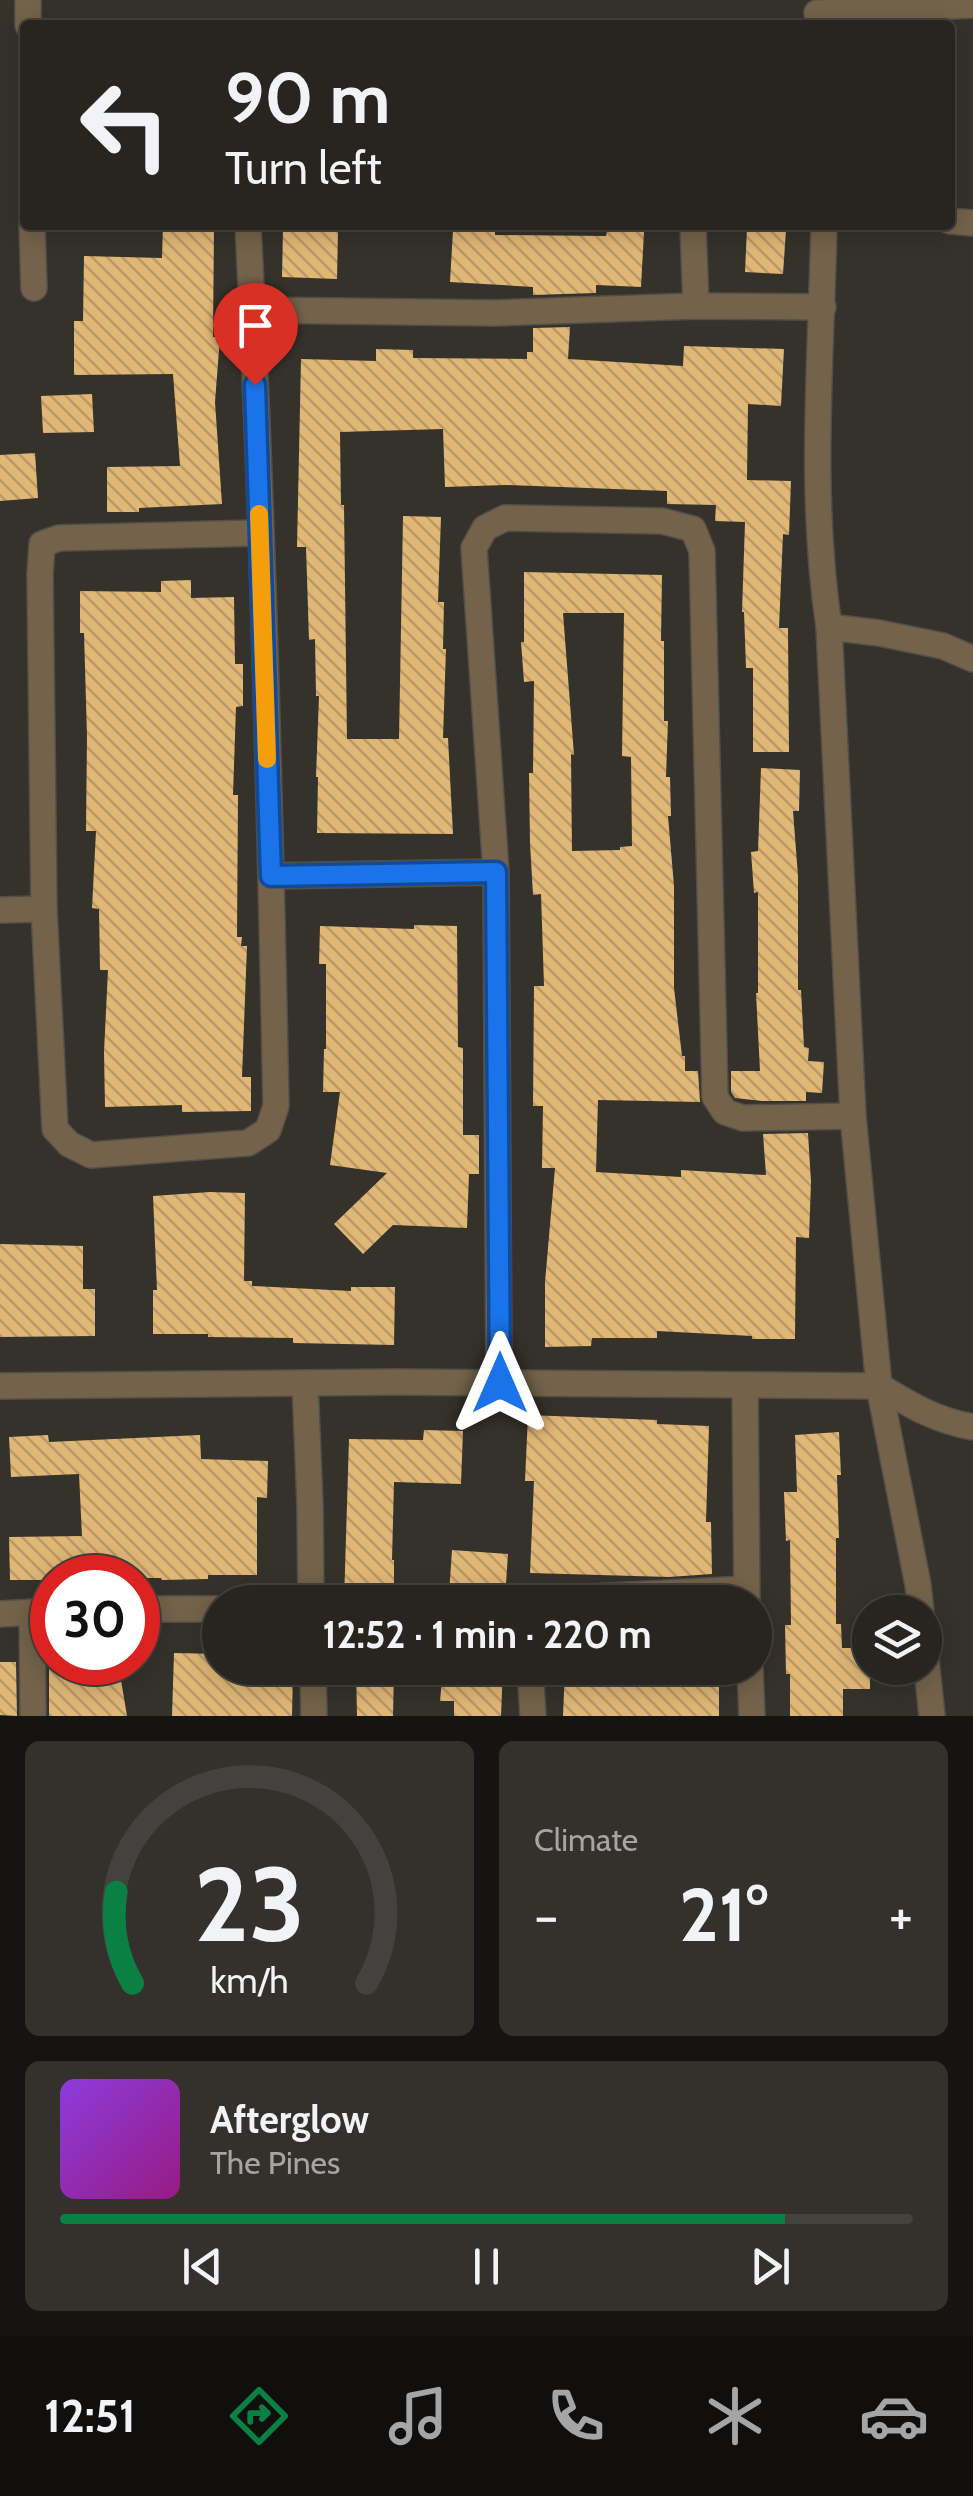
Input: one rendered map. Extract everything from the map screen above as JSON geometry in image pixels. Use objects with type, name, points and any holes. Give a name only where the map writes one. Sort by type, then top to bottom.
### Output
[{"type":"street","points":[[818,13],[973,5]]},
{"type":"street","points":[[32,230],[34,288]]},
{"type":"street","points":[[248,230],[260,533],[271,876],[276,1106],[268,1130],[248,1143],[91,1154],[70,1144],[55,1129],[44,909],[42,544],[59,538],[260,533]]},
{"type":"street","points":[[693,230],[696,306]]},
{"type":"street","points":[[824,230],[818,420],[821,576],[828,628],[853,1116],[880,1386],[919,1595]]},
{"type":"street","points":[[252,310],[495,313],[696,306],[822,307]]},
{"type":"street","points":[[500,1383],[496,872],[474,548],[484,528],[505,518],[662,521],[693,529],[702,551],[715,1097],[726,1112],[743,1118],[853,1116]]},
{"type":"street","points":[[828,628],[943,646],[973,660]]},
{"type":"street","points":[[271,876],[496,872]]},
{"type":"street","points":[[0,910],[44,909]]},
{"type":"street","points":[[304,1384],[311,1585]]},
{"type":"street","points":[[745,1384],[747,1585]]},
{"type":"street","points":[[0,1386],[880,1386],[924,1413],[973,1427]]},
{"type":"street","points":[[160,1609],[202,1608]]},
{"type":"street","points":[[0,1614],[30,1612]]},
{"type":"street","points":[[32,1716],[35,1685]]},
{"type":"street","points":[[313,1685],[314,1716]]},
{"type":"street","points":[[531,1685],[533,1716]]},
{"type":"street","points":[[751,1685],[752,1716]]},
{"type":"street","points":[[929,1685],[932,1716]]},
{"type":"building","points":[[163,230],[214,230],[213,337],[220,337],[215,402],[222,504],[107,512],[107,467],[180,466],[173,374],[74,375],[74,321],[83,321],[84,256],[162,258]]},
{"type":"building","points":[[283,230],[338,231],[337,279],[282,277]]},
{"type":"building","points":[[453,230],[495,235],[606,236],[607,231],[644,232],[641,287],[596,285],[596,293],[533,295],[533,287],[450,282]]},
{"type":"building","points":[[747,230],[786,230],[783,274],[745,272]]},
{"type":"building","points":[[570,327],[568,359],[683,366],[684,346],[784,349],[781,406],[748,404],[747,480],[791,481],[789,535],[783,534],[779,628],[788,628],[789,752],[753,752],[753,668],[746,668],[742,612],[745,522],[715,521],[716,505],[667,504],[667,491],[506,485],[445,487],[443,429],[340,432],[347,739],[399,739],[403,516],[441,517],[438,602],[444,602],[446,649],[443,738],[448,738],[453,834],[317,833],[319,696],[315,639],[309,640],[306,547],[297,547],[301,359],[376,361],[376,349],[413,350],[413,358],[527,359],[527,352],[533,352],[533,328]]},
{"type":"building","points":[[92,394],[94,432],[43,433],[41,396]]},
{"type":"building","points":[[35,453],[38,498],[0,501],[0,455]]},
{"type":"building","points":[[524,572],[662,575],[674,988],[685,1071],[698,1071],[700,1102],[598,1100],[596,1172],[681,1177],[681,1170],[766,1175],[763,1134],[808,1133],[809,1238],[796,1237],[795,1339],[657,1331],[657,1338],[592,1338],[591,1346],[545,1347],[545,1282],[555,1168],[542,1168],[543,1106],[533,1106],[534,986],[544,986],[541,894],[533,895],[530,843],[534,681],[524,682]],"holes":[[[563,613],[624,613],[622,756],[631,757],[632,846],[572,851],[571,754],[574,755]]]},
{"type":"building","points":[[191,580],[191,598],[234,597],[235,664],[243,664],[243,706],[236,707],[233,795],[238,795],[237,937],[242,937],[241,946],[247,946],[242,1077],[251,1077],[251,1111],[182,1112],[182,1105],[105,1107],[108,970],[100,970],[99,909],[92,908],[96,831],[86,831],[87,736],[80,591],[161,592],[161,581]]},
{"type":"building","points":[[761,768],[800,770],[799,811],[793,811],[798,876],[798,990],[808,1061],[824,1062],[822,1093],[806,1092],[806,1101],[735,1098],[731,1092],[731,1071],[760,1071],[756,993],[758,892],[754,893],[751,852],[758,851]]},
{"type":"building","points":[[414,925],[457,926],[463,1135],[479,1135],[479,1174],[469,1174],[467,1228],[393,1225],[363,1254],[334,1224],[387,1173],[330,1165],[340,1092],[323,1092],[326,964],[319,964],[320,926],[414,929]]},
{"type":"building","points":[[245,1193],[244,1281],[252,1281],[252,1286],[351,1291],[351,1287],[395,1287],[394,1345],[153,1334],[153,1290],[157,1290],[153,1196]]},
{"type":"building","points":[[0,1244],[83,1246],[83,1289],[95,1289],[95,1336],[0,1337]]},
{"type":"building","points":[[528,1415],[709,1426],[706,1522],[711,1522],[712,1574],[669,1577],[530,1573],[534,1481],[525,1481]]},
{"type":"building","points":[[424,1430],[463,1431],[461,1484],[394,1482],[394,1585],[345,1585],[349,1439],[423,1440]]},
{"type":"building","points":[[839,1432],[836,1624],[841,1624],[842,1648],[852,1648],[852,1685],[870,1685],[870,1689],[843,1689],[843,1716],[790,1716],[785,1625],[791,1625],[790,1540],[786,1541],[784,1492],[797,1492],[795,1435]]},
{"type":"building","points":[[48,1435],[49,1442],[200,1435],[201,1459],[268,1461],[267,1498],[257,1497],[257,1575],[162,1580],[160,1555],[30,1555],[30,1580],[10,1580],[9,1537],[82,1536],[79,1474],[11,1477],[9,1437]]},
{"type":"building","points":[[452,1550],[508,1554],[506,1585],[450,1585]]},
{"type":"building","points":[[174,1653],[202,1654],[202,1685],[293,1685],[292,1716],[172,1716]]},
{"type":"building","points":[[0,1662],[16,1662],[17,1716],[0,1715]]},
{"type":"building","points":[[49,1685],[122,1685],[127,1716],[49,1716]]},
{"type":"building","points":[[356,1685],[394,1685],[393,1716],[357,1716]]},
{"type":"building","points":[[441,1685],[502,1685],[501,1716],[454,1716],[454,1701],[440,1701]]},
{"type":"building","points":[[564,1685],[719,1685],[719,1716],[563,1716]]},
{"type":"slow traffic","points":[[259,514],[267,759]]},
{"type":"route","points":[[255,385],[271,876],[496,872],[500,1383]]}]
